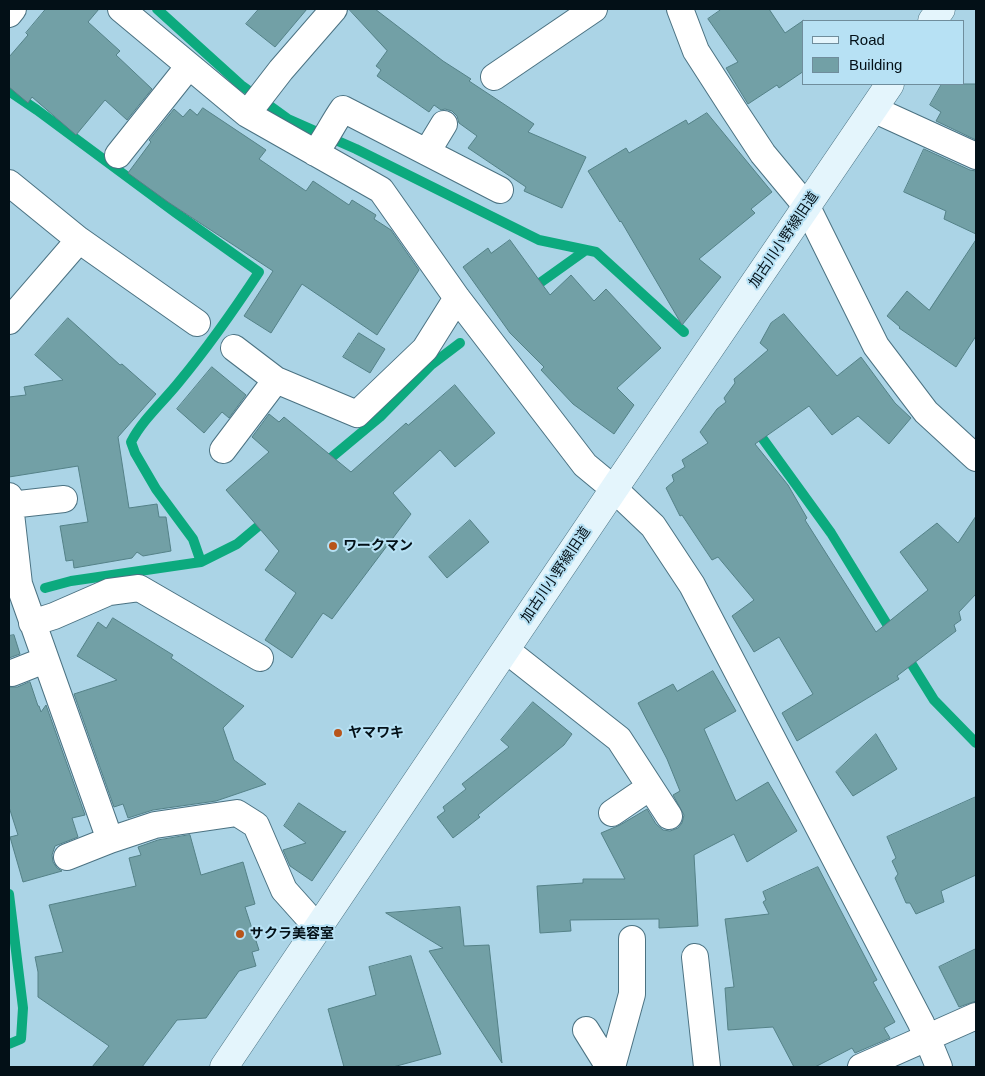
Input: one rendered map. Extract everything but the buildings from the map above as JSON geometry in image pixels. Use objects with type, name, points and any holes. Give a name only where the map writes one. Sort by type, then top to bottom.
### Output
[{"type":"street","points":[[9,14],[13,9]]},
{"type":"street","points":[[121,9],[248,113],[318,149],[381,190],[457,298],[585,465],[653,526],[692,585],[922,1023],[939,1067]]},
{"type":"street","points":[[248,113],[273,80],[334,9]]},
{"type":"street","points":[[494,78],[594,9]]},
{"type":"street","points":[[680,9],[696,51],[763,154],[807,207],[876,346],[926,412],[976,458]]},
{"type":"street","points":[[933,20],[941,9]]},
{"type":"street","points":[[118,154],[189,66]]},
{"type":"street","name":"加古川小野線旧道","points":[[224,1067],[889,85]]},
{"type":"street","points":[[318,149],[343,108],[500,190]]},
{"type":"street","points":[[873,109],[976,156]]},
{"type":"street","points":[[427,152],[444,124]]},
{"type":"street","points":[[9,183],[79,240],[197,323]]},
{"type":"street","points":[[9,321],[79,240]]},
{"type":"street","points":[[234,348],[276,380],[357,414],[425,349],[457,298]]},
{"type":"street","points":[[223,450],[276,380]]},
{"type":"street","points":[[64,499],[9,501],[14,590],[32,623],[110,840]]},
{"type":"street","points":[[32,623],[54,616],[109,592],[139,588],[260,658]]},
{"type":"street","points":[[506,650],[619,739],[669,816]]},
{"type":"street","points":[[12,673],[45,660]]},
{"type":"street","points":[[612,813],[650,787]]},
{"type":"street","points":[[68,857],[155,825],[237,813],[256,825],[284,890],[318,928]]},
{"type":"street","points":[[610,1067],[632,994],[632,939]]},
{"type":"street","points":[[695,957],[707,1067]]},
{"type":"street","points":[[861,1067],[976,1016]]},
{"type":"street","points":[[586,1030],[610,1067]]},
{"type":"waterway","points":[[157,9],[241,85],[288,119],[356,149],[539,240],[596,252],[684,332]]},
{"type":"waterway","points":[[9,91],[259,272],[210,342],[179,382],[147,418],[131,442],[135,453],[156,489],[193,539],[201,562]]},
{"type":"waterway","points":[[530,290],[586,250]]},
{"type":"waterway","points":[[324,466],[332,457],[380,417],[431,365],[460,343]]},
{"type":"waterway","points":[[755,428],[831,533],[893,634]]},
{"type":"waterway","points":[[45,588],[71,581],[201,562],[237,544],[268,518]]},
{"type":"waterway","points":[[906,655],[934,700],[976,743]]},
{"type":"waterway","points":[[9,894],[23,1008],[21,1039],[9,1044]]},
{"type":"place","name":"ワークマン","points":[[333,546]]},
{"type":"place","name":"ヤマワキ","points":[[338,733]]},
{"type":"place","name":"サクラ美容室","points":[[240,934]]}]
